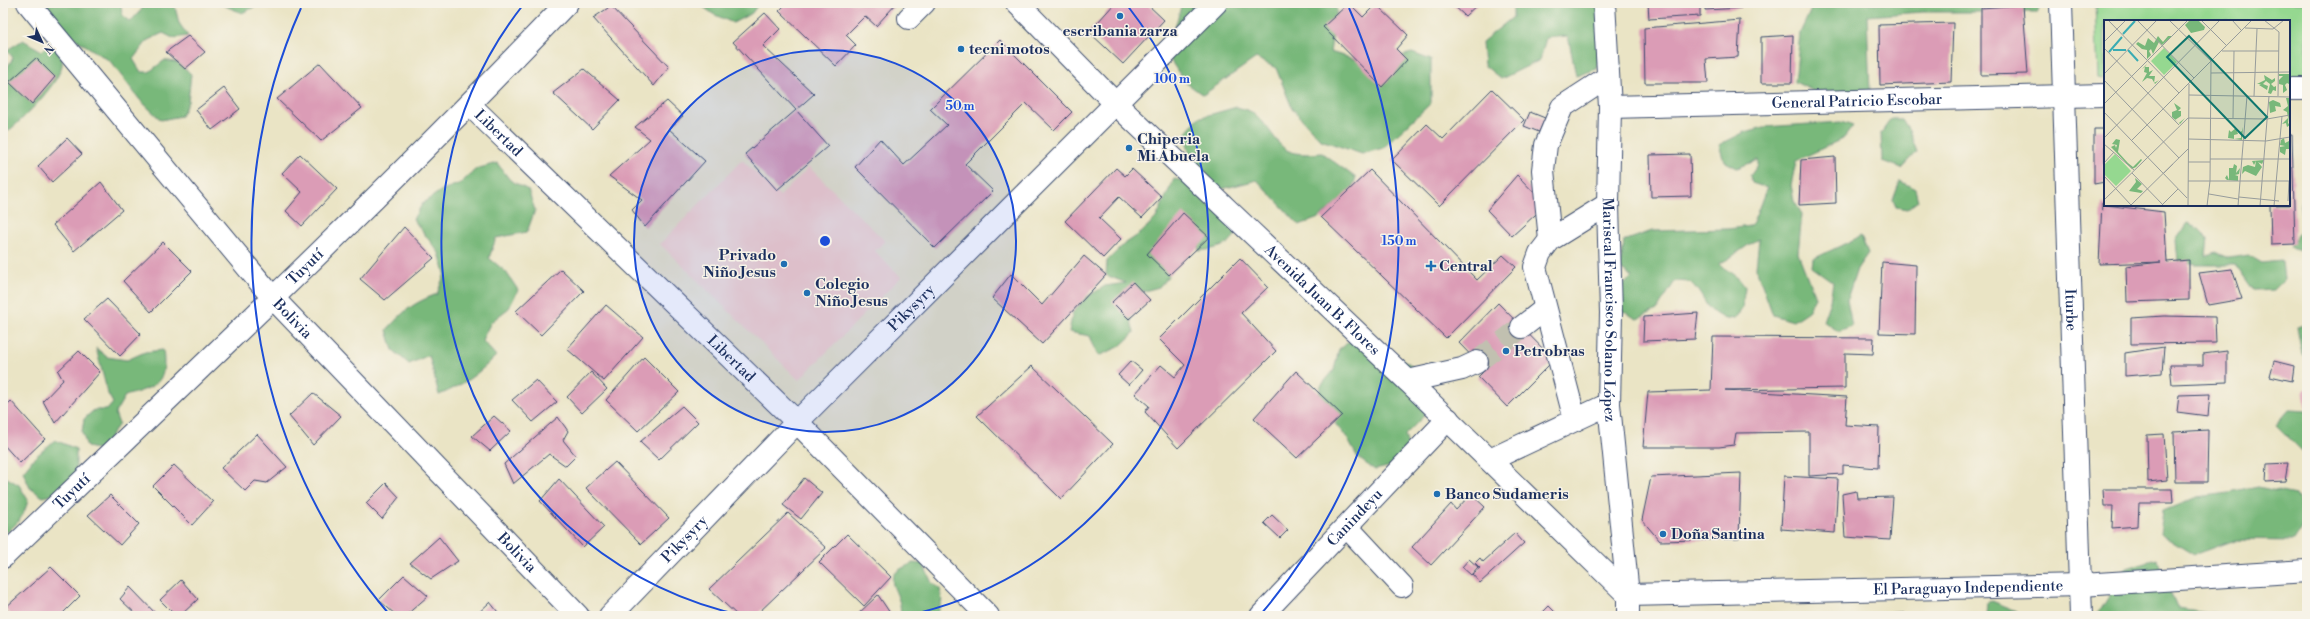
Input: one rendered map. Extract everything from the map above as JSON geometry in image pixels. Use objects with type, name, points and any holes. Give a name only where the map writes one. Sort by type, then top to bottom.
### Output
[{"type":"street","name":"Bolivia","points":[[28,3],[273,298],[578,616]]},
{"type":"street","name":"Tuyutí","points":[[3,557],[273,298],[470,105],[567,3]]},
{"type":"street","name":"Avenida Juan B. Flores","points":[[1017,3],[1116,104],[1408,380],[1490,460],[1628,605]]},
{"type":"street","name":"Pikysyry","points":[[610,616],[797,422],[1216,3]]},
{"type":"street","name":"Mariscal Francisco Solano López","points":[[1604,3],[1610,107],[1608,204],[1611,313],[1609,404],[1628,605]]},
{"type":"street","name":"Iturbe","points":[[2061,3],[2081,616]]},
{"type":"street","points":[[1550,240],[1543,170],[1546,145],[1562,107],[1608,77]]},
{"type":"street","points":[[2290,89],[2307,89]]},
{"type":"street","name":"General Patricio Escobar","points":[[1610,107],[2104,95]]},
{"type":"street","name":"Libertad","points":[[470,105],[797,422],[988,616]]},
{"type":"street","points":[[1575,420],[1535,267],[1540,253],[1550,240],[1608,204]]},
{"type":"street","points":[[1522,327],[1545,309]]},
{"type":"street","points":[[1408,380],[1462,368],[1477,362]]},
{"type":"street","points":[[1490,460],[1609,404]]},
{"type":"street","name":"Canindeyu","points":[[1261,616],[1448,419]]},
{"type":"street","points":[[1347,527],[1402,586]]},
{"type":"street","name":"El Paraguayo Independiente","points":[[1628,605],[2081,584],[2307,571]]},
{"type":"shaded area","name":"Privado Niño Jesus","points":[[742,160],[780,196],[809,167],[885,241],[875,251],[901,277],[799,380],[660,244]]},
{"type":"green space","points":[[46,3],[121,3],[122,15],[130,22],[142,9],[144,3],[174,3],[179,23],[188,36],[173,38],[163,33],[148,40],[133,59],[141,72],[149,72],[165,60],[179,63],[191,74],[188,102],[181,116],[161,120],[140,100],[110,61],[77,40],[61,25]]},
{"type":"green space","points":[[218,3],[262,3],[242,13]]},
{"type":"green space","points":[[698,3],[759,3],[752,13],[733,23],[713,14]]},
{"type":"green space","points":[[1182,3],[1332,3],[1337,10],[1330,52],[1371,64],[1412,53],[1431,60],[1431,103],[1383,148],[1362,154],[1321,140],[1292,108],[1276,68],[1256,58],[1203,95],[1185,82],[1161,46],[1174,31]]},
{"type":"green space","points":[[1513,3],[1604,3],[1609,28],[1597,69],[1576,76],[1568,36],[1546,38],[1540,60],[1501,79],[1484,65],[1482,42],[1513,17]]},
{"type":"green space","points":[[1814,3],[2040,3],[2038,12],[1922,12],[1867,16],[1870,92],[1834,101],[1795,82],[1800,33]]},
{"type":"green space","points":[[2095,3],[2307,3],[2307,81],[2290,80],[2290,20],[2104,20],[2104,79],[2098,78]]},
{"type":"green space","points":[[56,38],[60,47],[62,58],[62,65],[59,73],[46,93],[37,103],[19,122],[3,135],[3,74],[13,58],[7,50],[23,40],[42,51]]},
{"type":"green space","points":[[1237,107],[1255,114],[1277,141],[1288,151],[1307,154],[1322,153],[1356,178],[1351,190],[1319,218],[1299,225],[1257,180],[1214,191],[1231,196],[1242,213],[1240,223],[1234,237],[1230,242],[1218,248],[1199,251],[1198,242],[1159,257],[1169,275],[1159,287],[1137,293],[1129,312],[1134,333],[1119,347],[1098,356],[1090,336],[1069,332],[1073,312],[1087,297],[1105,286],[1126,283],[1106,275],[1107,261],[1123,245],[1141,233],[1156,218],[1174,179],[1195,183],[1185,134],[1198,118]]},
{"type":"green space","points":[[1891,119],[1902,119],[1909,130],[1917,152],[1902,168],[1882,161],[1881,133]]},
{"type":"green space","points":[[1841,122],[1853,126],[1844,138],[1796,161],[1791,185],[1794,201],[1802,214],[1798,253],[1815,297],[1808,311],[1793,321],[1773,315],[1756,268],[1759,239],[1719,264],[1739,279],[1745,287],[1742,309],[1735,319],[1725,318],[1712,311],[1690,282],[1675,281],[1657,310],[1637,319],[1613,306],[1616,292],[1632,277],[1620,269],[1624,241],[1652,231],[1728,229],[1750,226],[1752,223],[1767,188],[1752,183],[1750,176],[1758,165],[1758,160],[1737,168],[1724,161],[1719,145],[1745,132],[1764,127]]},
{"type":"green space","points":[[497,163],[510,180],[528,190],[535,210],[527,232],[496,238],[489,258],[506,272],[518,290],[509,308],[491,322],[482,340],[496,356],[469,379],[439,395],[429,355],[409,364],[393,350],[387,330],[409,308],[437,294],[445,273],[439,253],[413,219],[423,203],[442,190],[461,183],[476,169]]},
{"type":"green space","points":[[1900,181],[1915,189],[1918,201],[1907,209],[1896,207],[1893,200]]},
{"type":"green space","points":[[2307,189],[2307,252],[2290,247],[2303,228],[2300,206],[2304,191]]},
{"type":"green space","points":[[2187,224],[2199,229],[2208,238],[2206,256],[2216,252],[2229,258],[2248,255],[2262,263],[2282,261],[2284,280],[2274,290],[2254,291],[2236,265],[2196,265],[2178,261],[2176,239]]},
{"type":"green space","points":[[1861,236],[1868,253],[1857,269],[1847,299],[1852,326],[1838,331],[1823,321],[1830,301],[1833,282],[1812,267],[1813,259]]},
{"type":"green space","points":[[2307,324],[2307,361],[2302,355],[2297,327]]},
{"type":"green space","points":[[1357,336],[1410,364],[1425,377],[1431,398],[1423,417],[1405,435],[1408,446],[1396,465],[1375,470],[1358,458],[1347,438],[1334,422],[1319,408],[1320,387],[1334,370],[1339,349]]},
{"type":"green space","points":[[96,348],[107,357],[127,360],[145,352],[163,350],[164,362],[161,378],[157,383],[144,390],[125,396],[115,413],[119,424],[101,450],[87,447],[82,432],[84,419],[94,410],[107,410],[113,403],[108,394]]},
{"type":"green space","points":[[2289,410],[2307,411],[2307,452],[2301,450],[2276,425]]},
{"type":"green space","points":[[55,440],[76,449],[76,477],[60,493],[43,497],[30,488],[23,472],[33,459]]},
{"type":"green space","points":[[7,478],[19,485],[28,500],[19,520],[3,535],[3,479]]},
{"type":"green space","points":[[2258,487],[2296,495],[2304,509],[2305,518],[2302,527],[2293,541],[2235,540],[2194,555],[2160,534],[2163,511],[2198,497]]},
{"type":"green space","points":[[2156,559],[2177,608],[2238,616],[2097,616],[2126,568]]},
{"type":"green space","points":[[914,563],[923,564],[932,583],[940,589],[942,600],[937,616],[900,616],[900,607],[892,579],[902,568]]},
{"type":"green space","points":[[1992,601],[2017,611],[2019,616],[1986,616],[1987,602]]},
{"type":"building","points":[[787,3],[897,3],[876,26],[865,16],[846,35],[856,45],[836,66],[779,11]]},
{"type":"building","points":[[1115,3],[1146,3],[1164,20],[1123,64],[1089,32]]},
{"type":"building","points":[[1349,3],[1363,17],[1376,4],[1408,35],[1396,49],[1407,60],[1382,87],[1323,27]]},
{"type":"building","points":[[1451,3],[1479,3],[1465,16]]},
{"type":"building","points":[[1648,3],[1700,3],[1700,16],[1649,19]]},
{"type":"building","points":[[1705,3],[1742,3],[1741,8],[1705,10]]},
{"type":"building","points":[[2023,5],[2028,74],[1981,75],[1981,8]]},
{"type":"building","points":[[611,6],[669,67],[654,86],[593,18]]},
{"type":"building","points":[[765,13],[780,29],[763,46],[814,94],[796,110],[733,42]]},
{"type":"building","points":[[1740,20],[1738,57],[1706,59],[1708,83],[1645,83],[1644,28]]},
{"type":"building","points":[[1953,23],[1951,82],[1880,85],[1879,25]]},
{"type":"building","points":[[1793,35],[1792,83],[1761,83],[1761,37]]},
{"type":"building","points":[[188,36],[205,52],[185,69],[166,52]]},
{"type":"building","points":[[1000,40],[1072,112],[1054,130],[1026,103],[965,164],[993,191],[935,248],[855,167],[880,139],[904,165],[947,125],[930,109]]},
{"type":"building","points":[[36,58],[55,77],[32,104],[9,82]]},
{"type":"building","points":[[320,63],[362,108],[321,141],[277,99]]},
{"type":"building","points":[[584,69],[620,100],[592,129],[553,93]]},
{"type":"building","points":[[224,88],[240,109],[212,130],[196,110]]},
{"type":"building","points":[[1492,89],[1524,120],[1439,206],[1392,160],[1427,124],[1443,139]]},
{"type":"building","points":[[667,101],[683,116],[669,129],[705,161],[645,227],[632,210],[642,200],[609,176],[650,139],[635,127]]},
{"type":"building","points":[[796,110],[828,146],[777,190],[745,154]]},
{"type":"building","points":[[1530,112],[1545,118],[1539,132],[1524,126]]},
{"type":"building","points":[[2094,129],[2104,129],[2104,182],[2094,184]]},
{"type":"building","points":[[2290,134],[2292,134],[2295,244],[2271,245],[2270,206],[2290,206]]},
{"type":"building","points":[[67,138],[82,154],[52,182],[38,166]]},
{"type":"building","points":[[300,154],[337,189],[302,226],[286,211],[302,192],[282,173]]},
{"type":"building","points":[[1690,154],[1691,196],[1651,197],[1650,155]]},
{"type":"building","points":[[1835,157],[1836,203],[1799,205],[1801,160]]},
{"type":"building","points":[[1116,168],[1125,176],[1132,169],[1162,197],[1142,218],[1119,197],[1099,218],[1121,239],[1103,258],[1065,221]]},
{"type":"building","points":[[1370,170],[1477,280],[1503,255],[1516,267],[1446,338],[1321,217]]},
{"type":"building","points":[[1517,175],[1546,205],[1512,236],[1487,210]]},
{"type":"building","points":[[101,182],[122,210],[74,251],[53,225]]},
{"type":"building","points":[[2102,203],[2104,206],[2164,212],[2167,262],[2189,260],[2189,300],[2127,302],[2126,266],[2161,262],[2099,264]]},
{"type":"building","points":[[1183,213],[1209,237],[1169,275],[1147,254]]},
{"type":"building","points":[[404,227],[434,258],[385,300],[360,279]]},
{"type":"building","points":[[163,242],[192,271],[151,312],[123,281]]},
{"type":"building","points":[[1084,256],[1106,275],[1042,344],[992,298],[1011,274],[1042,305]]},
{"type":"building","points":[[1240,258],[1268,287],[1241,313],[1276,351],[1178,448],[1145,412],[1149,406],[1135,394],[1161,365],[1175,377],[1185,365],[1159,339]]},
{"type":"building","points":[[1882,262],[1916,265],[1915,334],[1879,333]]},
{"type":"building","points":[[561,269],[584,291],[541,335],[516,311]]},
{"type":"building","points":[[2232,269],[2242,299],[2208,305],[2199,273]]},
{"type":"building","points":[[1133,282],[1150,300],[1129,319],[1112,302]]},
{"type":"building","points":[[107,299],[141,334],[120,356],[84,319]]},
{"type":"building","name":"Petrobras","points":[[1498,303],[1554,360],[1507,407],[1478,377],[1485,370],[1459,343]]},
{"type":"building","points":[[606,305],[643,337],[604,381],[567,349]]},
{"type":"building","points":[[1698,313],[1695,339],[1643,341],[1644,317]]},
{"type":"building","points":[[2164,316],[2215,317],[2216,343],[2131,344],[2131,318]]},
{"type":"building","points":[[1713,337],[1874,338],[1873,354],[1845,353],[1845,388],[1725,390],[1847,397],[1845,425],[1879,427],[1878,468],[1843,465],[1843,474],[1809,476],[1809,432],[1736,433],[1734,445],[1719,447],[1643,447],[1648,392],[1711,390]]},
{"type":"building","points":[[2164,347],[2162,373],[2125,376],[2125,353]]},
{"type":"building","points":[[79,351],[100,372],[55,423],[43,401],[63,380],[58,371]]},
{"type":"building","points":[[2227,351],[2227,382],[2172,384],[2170,365],[2203,365],[2203,354]]},
{"type":"building","points":[[644,357],[679,392],[638,431],[606,400]]},
{"type":"building","points":[[1131,361],[1142,370],[1129,385],[1118,375]]},
{"type":"building","points":[[2274,361],[2294,366],[2292,381],[2270,376]]},
{"type":"building","points":[[1032,366],[1113,444],[1061,499],[977,416]]},
{"type":"building","points":[[1296,371],[1342,415],[1297,458],[1254,418]]},
{"type":"building","points":[[591,372],[607,389],[582,413],[567,397]]},
{"type":"building","points":[[536,380],[557,402],[533,422],[512,400]]},
{"type":"building","points":[[2303,389],[2307,389],[2307,406],[2306,406]]},
{"type":"building","points":[[313,393],[341,416],[313,445],[289,416]]},
{"type":"building","points":[[2210,394],[2208,416],[2177,412],[2179,395]]},
{"type":"building","points":[[11,401],[45,439],[20,463],[3,444],[3,409]]},
{"type":"building","points":[[682,406],[698,422],[659,460],[640,442]]},
{"type":"building","points":[[494,416],[511,431],[490,451],[472,436]]},
{"type":"building","points":[[558,417],[568,431],[563,440],[576,456],[566,466],[549,454],[513,484],[504,464]]},
{"type":"building","points":[[2208,430],[2207,482],[2175,482],[2174,432]]},
{"type":"building","points":[[257,434],[287,467],[267,483],[255,481],[245,491],[221,468]]},
{"type":"building","points":[[2164,434],[2167,480],[2148,482],[2147,435]]},
{"type":"building","points":[[615,462],[669,518],[641,544],[586,488]]},
{"type":"building","points":[[2288,463],[2285,481],[2266,482],[2267,464]]},
{"type":"building","points":[[174,465],[213,502],[192,525],[153,486]]},
{"type":"building","points":[[1741,473],[1739,539],[1660,541],[1642,520],[1651,477]]},
{"type":"building","points":[[1784,476],[1838,479],[1835,533],[1781,529]]},
{"type":"building","points":[[804,478],[822,493],[801,519],[783,505]]},
{"type":"building","points":[[559,479],[604,527],[583,547],[540,501]]},
{"type":"building","points":[[386,483],[399,497],[382,519],[366,503]]},
{"type":"building","points":[[2103,489],[2172,489],[2173,503],[2139,503],[2138,526],[2112,528],[2113,506],[2104,506]]},
{"type":"building","points":[[1856,491],[1857,498],[1893,497],[1890,540],[1845,537],[1842,494]]},
{"type":"building","points":[[1471,494],[1485,507],[1431,565],[1412,547],[1451,504],[1456,510]]},
{"type":"building","points":[[110,495],[139,524],[120,545],[88,515]]},
{"type":"building","points":[[788,513],[826,548],[755,616],[738,616],[709,589]]},
{"type":"building","points":[[1272,515],[1288,530],[1280,538],[1264,523]]},
{"type":"building","points":[[1515,533],[1524,543],[1480,583],[1472,574],[1480,568],[1475,563],[1480,558],[1483,562]]},
{"type":"building","points":[[847,534],[891,577],[864,606],[819,562]]},
{"type":"building","points":[[439,537],[458,561],[431,579],[410,563]]},
{"type":"building","points":[[1469,559],[1478,567],[1471,575],[1462,567]]},
{"type":"building","points":[[51,567],[80,596],[62,614],[63,616],[12,616],[5,608]]},
{"type":"building","points":[[404,575],[428,596],[405,616],[397,616],[379,600]]},
{"type":"building","points":[[181,580],[198,599],[180,616],[176,616],[160,600]]},
{"type":"building","points":[[130,587],[158,616],[138,616],[120,599]]},
{"type":"building","points":[[878,595],[892,616],[856,616]]},
{"type":"building","points":[[490,602],[501,616],[475,616]]},
{"type":"building","points":[[1549,606],[1559,616],[1539,616]]},
{"type":"building","points":[[1905,613],[1905,616],[1884,616],[1884,614]]},
{"type":"tunnel","points":[[1477,362],[1522,327]]},
{"type":"place","name":"escribania zarza","points":[[1120,16]]},
{"type":"place","name":"tecni motos","points":[[961,49]]},
{"type":"place","name":"Chiperia Mi Abuela","points":[[1129,148]]},
{"type":"place","name":"Privado Niño Jesus","points":[[784,264]]},
{"type":"place","name":"Central","points":[[1431,266]]},
{"type":"place","name":"Colegio Niño Jesus","points":[[807,293]]},
{"type":"place","name":"Petrobras","points":[[1506,351]]},
{"type":"place","name":"Banco Sudameris","points":[[1437,494]]},
{"type":"place","name":"Doña Santina","points":[[1663,534]]}]
